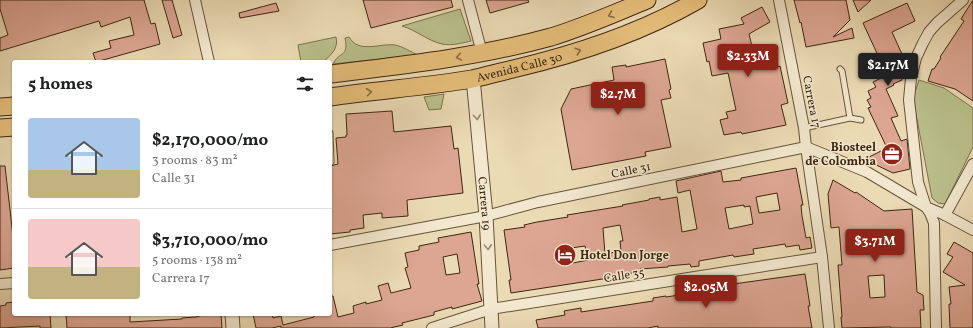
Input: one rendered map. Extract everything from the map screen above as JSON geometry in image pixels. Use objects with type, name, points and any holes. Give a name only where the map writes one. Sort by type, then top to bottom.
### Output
[{"type":"highway","name":"Avenida Calle 30","points":[[332,74],[441,61],[482,53],[559,34],[605,18],[647,0]]},
{"type":"highway","name":"Avenida Calle 30","points":[[332,97],[473,78],[548,61],[596,46],[647,26],[698,0]]},
{"type":"highway","points":[[0,107],[12,106]]},
{"type":"highway","points":[[0,128],[12,127]]},
{"type":"street","points":[[194,0],[209,60]]},
{"type":"street","points":[[468,0],[482,53]]},
{"type":"street","name":"Carrera 17","points":[[778,0],[804,128],[822,257],[829,328]]},
{"type":"street","points":[[936,328],[934,223],[919,188],[909,100],[911,78],[916,58],[923,43],[937,23],[962,0]]},
{"type":"street","name":"Carrera 19","points":[[473,78],[486,216],[492,328]]},
{"type":"street","points":[[806,147],[867,172],[926,207],[973,230]]},
{"type":"street","name":"Calle 31","points":[[332,245],[486,216],[538,202],[806,147]]},
{"type":"street","points":[[945,215],[973,164]]},
{"type":"street","name":"Calle 35","points":[[432,328],[491,309],[822,257]]},
{"type":"street","points":[[0,284],[12,283]]},
{"type":"street","points":[[232,316],[233,328]]},
{"type":"lane","points":[[840,69],[842,71],[850,118]]},
{"type":"lane","points":[[804,128],[850,118],[861,120]]},
{"type":"green space","points":[[460,9],[471,41],[446,45],[402,26]]},
{"type":"green space","points":[[336,37],[337,41],[335,48],[325,60],[301,60],[298,45]]},
{"type":"green space","points":[[349,37],[358,45],[370,47],[395,45],[418,55],[333,64],[335,60],[345,52],[345,38]]},
{"type":"green space","points":[[919,80],[944,88],[973,108],[973,147],[945,204],[938,203],[932,198],[915,109],[914,95]]},
{"type":"green space","points":[[444,94],[441,109],[429,110],[424,97]]},
{"type":"building","points":[[0,0],[144,0],[151,24],[155,23],[160,44],[103,60],[95,60],[93,53],[111,48],[109,41],[134,35],[130,17],[101,27],[99,21],[0,51],[0,38],[8,35],[0,9]]},
{"type":"building","points":[[162,0],[172,0],[182,35],[173,38]]},
{"type":"building","points":[[363,0],[451,0],[453,7],[371,28]]},
{"type":"building","points":[[486,0],[528,0],[529,2],[490,13]]},
{"type":"building","points":[[794,0],[846,0],[850,20],[833,37],[852,28],[854,38],[806,47],[801,22],[800,23]]},
{"type":"building","points":[[853,0],[871,0],[858,12]]},
{"type":"building","points":[[973,0],[973,101],[955,89],[928,81],[932,69],[934,69],[941,58],[940,57],[964,21],[961,19]]},
{"type":"building","points":[[276,3],[279,11],[240,18],[239,13]]},
{"type":"building","points":[[907,3],[915,21],[892,32],[906,63],[901,65],[903,69],[899,72],[902,80],[886,89],[898,116],[891,118],[901,141],[907,139],[910,169],[893,173],[870,162],[869,157],[887,148],[868,108],[871,107],[867,100],[871,98],[868,91],[876,87],[873,82],[887,75],[863,23]]},
{"type":"building","points":[[762,7],[770,22],[749,34],[755,59],[771,55],[774,68],[780,66],[788,103],[781,105],[786,125],[742,134],[741,132],[724,135],[720,120],[728,118],[726,112],[736,110],[728,73],[712,76],[703,43],[721,39],[719,29],[744,24],[741,18]]},
{"type":"building","points":[[665,59],[671,89],[669,90],[671,98],[661,100],[671,147],[645,152],[646,156],[572,170],[561,109],[571,89],[614,80],[612,67],[626,65],[626,67]]},
{"type":"building","points":[[392,111],[394,132],[451,126],[454,149],[458,148],[463,193],[407,200],[408,216],[382,218],[382,213],[363,215],[364,228],[350,230],[350,232],[332,234],[332,166],[338,164],[336,138],[346,137],[347,135],[346,114]]},
{"type":"building","points":[[0,166],[5,166],[12,227],[12,268],[0,270]]},
{"type":"building","points":[[796,168],[803,205],[801,205],[806,238],[810,237],[812,248],[800,250],[799,245],[786,247],[785,244],[753,249],[754,254],[734,257],[733,255],[699,261],[699,266],[691,267],[690,264],[640,269],[641,272],[609,276],[609,278],[511,293],[509,280],[511,280],[504,230],[525,227],[524,225],[537,222],[568,217],[567,215],[623,206],[622,205],[660,197],[660,200],[677,197],[682,232],[697,229],[690,190],[678,193],[676,181],[721,171],[723,182],[741,180],[741,178]],"holes":[[[777,193],[780,210],[759,213],[756,197]],[[744,205],[744,207],[750,206],[753,224],[729,229],[725,208]],[[620,225],[623,241],[620,241],[621,251],[605,254],[603,228]],[[585,246],[588,260],[573,263],[571,248]]]},
{"type":"building","points":[[833,180],[855,193],[856,192],[884,211],[912,209],[917,292],[923,295],[924,310],[920,310],[921,328],[842,328],[838,265],[842,265],[839,227],[831,228],[828,194]],"holes":[[[884,275],[885,297],[870,298],[868,276]]]},
{"type":"building","points":[[471,232],[479,284],[477,284],[482,301],[434,312],[434,315],[402,323],[403,325],[390,328],[281,328],[281,326],[272,328],[256,328],[253,316],[272,316],[273,318],[281,316],[283,325],[314,316],[332,316],[333,296],[338,317],[354,313],[353,306],[366,302],[366,304],[382,300],[378,286],[388,283],[391,293],[411,288],[405,268],[408,267],[405,253],[419,250],[419,246],[439,242],[438,238]],"holes":[[[457,254],[460,273],[446,275],[443,257]]]},
{"type":"building","points":[[954,242],[973,253],[973,328],[950,328],[949,304],[951,304],[949,287],[965,285],[943,272],[953,257],[947,254]]},
{"type":"building","points":[[805,274],[812,328],[658,328],[658,326],[648,328],[538,328],[536,320],[565,315],[564,311],[581,308],[581,312],[653,301],[653,298],[712,290],[712,287]]},
{"type":"building","points":[[12,302],[12,316],[50,316],[51,328],[40,328],[40,326],[0,328],[0,306],[6,305],[6,303]]},
{"type":"building","points":[[66,316],[130,316],[130,322],[182,319],[199,316],[221,316],[222,328],[67,328]]},
{"type":"place","name":"Biosteel de Colombia","points":[[892,154]]},
{"type":"place","name":"Hotel Don Jorge","points":[[565,255]]}]
